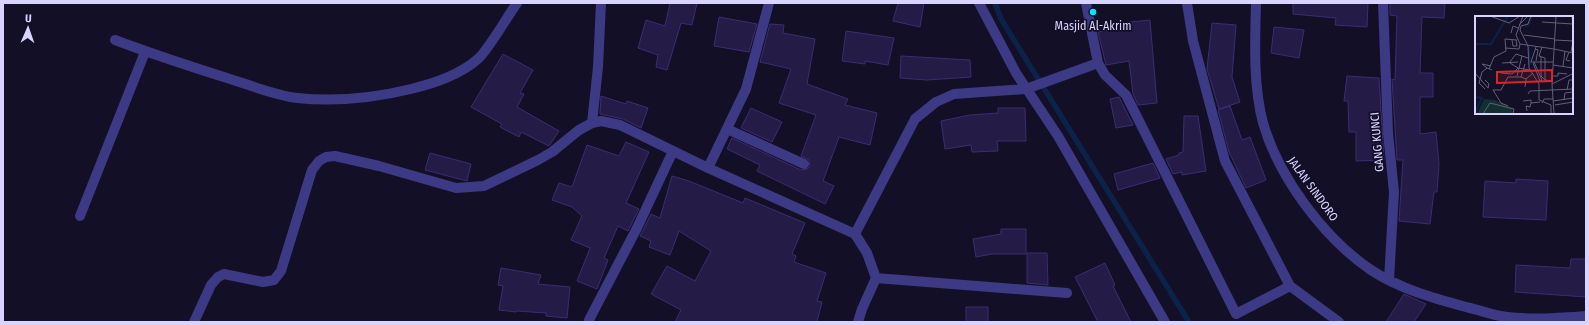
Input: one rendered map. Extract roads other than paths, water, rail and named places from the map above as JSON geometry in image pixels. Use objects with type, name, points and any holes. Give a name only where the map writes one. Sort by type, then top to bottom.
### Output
[{"type":"street","points":[[115,40],[145,52],[295,98],[328,100],[361,98],[437,82],[465,68],[480,57],[516,3]]},
{"type":"street","points":[[592,123],[598,68],[601,3]]},
{"type":"street","points":[[708,168],[746,89],[769,3]]},
{"type":"street","points":[[979,3],[1030,87],[1165,322]]},
{"type":"street","points":[[1086,3],[1098,63],[1105,74],[1126,95],[1236,314],[1290,286]]},
{"type":"street","points":[[1187,3],[1193,41],[1225,161],[1290,286],[1339,322]]},
{"type":"street","name":"JALAN SINDORO","points":[[1256,3],[1257,90],[1263,123],[1277,161],[1292,186],[1321,224],[1346,248],[1371,269],[1389,280],[1424,296],[1506,317],[1541,319],[1586,316]]},
{"type":"street","name":"GANG KUNCI","points":[[1383,3],[1388,133],[1394,192],[1389,280]]},
{"type":"street","points":[[80,216],[145,52]]},
{"type":"street","points":[[854,234],[915,119],[936,102],[954,94],[1030,87],[1098,63]]},
{"type":"street","points":[[194,322],[211,285],[218,277],[224,274],[263,282],[274,280],[281,271],[312,170],[319,161],[326,156],[335,156],[373,164],[456,188],[484,186],[538,160],[592,123],[609,121],[674,150],[708,168],[854,234],[867,253],[876,278],[862,309],[858,322]]},
{"type":"street","points":[[727,129],[804,164]]},
{"type":"street","points":[[589,320],[637,228],[674,150]]},
{"type":"street","points":[[876,278],[1067,293]]},
{"type":"street","points":[[1495,322],[1506,317]]},
{"type":"waterway","points":[[995,3],[1001,19],[1189,322]]},
{"type":"place","name":"Masjid Al-Akrim","points":[[1093,12]]}]
